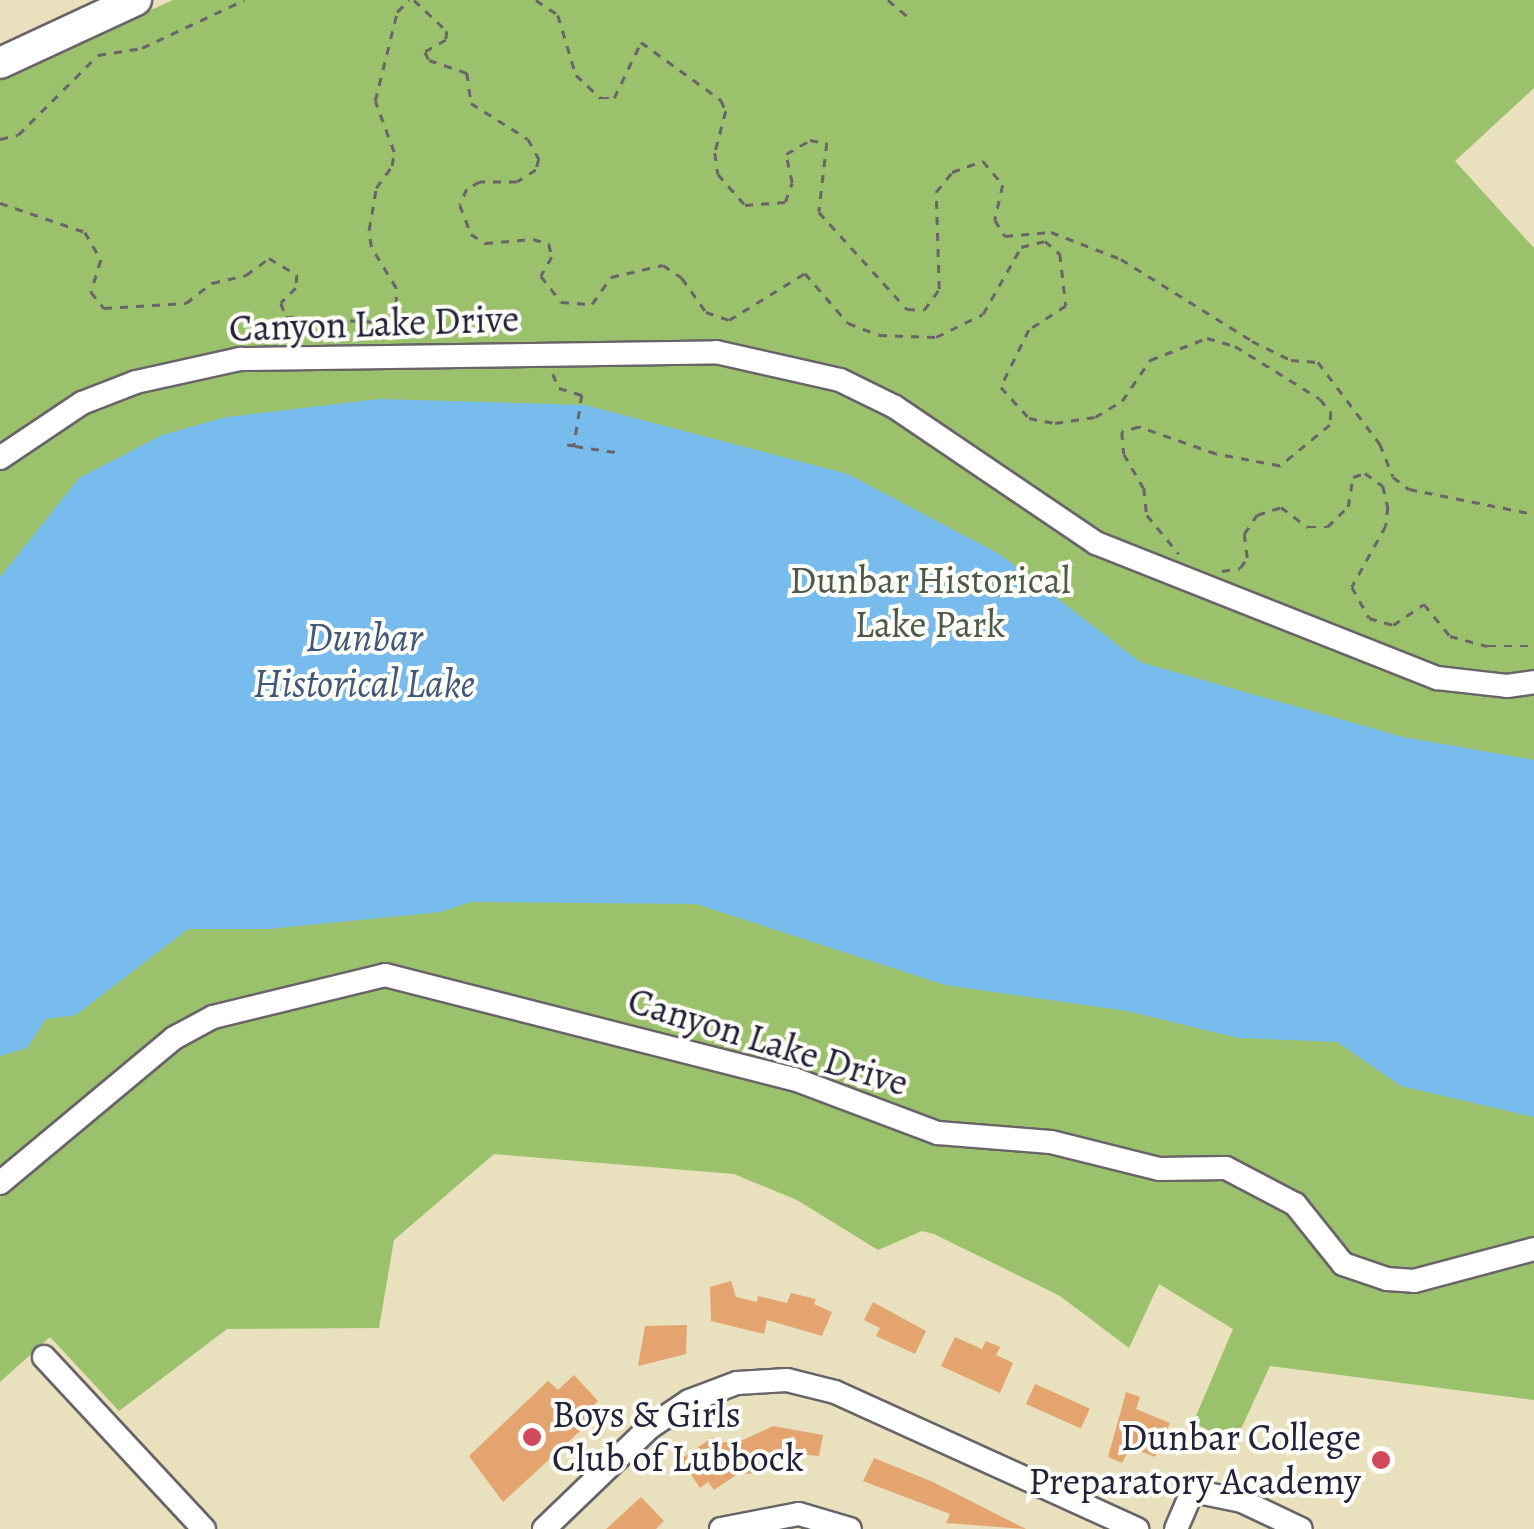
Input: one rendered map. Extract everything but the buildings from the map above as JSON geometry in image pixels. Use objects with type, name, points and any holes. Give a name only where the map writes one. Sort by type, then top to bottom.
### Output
[{"type":"main road","points":[[5,52],[136,0]]},
{"type":"street","name":"Canyon Lake Drive","points":[[0,458],[82,403],[193,366],[258,358],[716,352],[840,380],[940,432],[1060,525],[1096,543],[1437,678],[1507,686],[1534,682]]},
{"type":"street","name":"Canyon Lake Drive","points":[[0,1183],[174,1038],[213,1017],[385,974],[794,1079],[938,1133],[1050,1142],[1159,1169],[1226,1168],[1295,1204],[1344,1264],[1387,1279],[1414,1280],[1534,1249]]},
{"type":"street","points":[[44,1357],[204,1529]]},
{"type":"street","points":[[544,1529],[668,1414],[711,1391],[762,1381],[835,1392],[1137,1529]]},
{"type":"street","points":[[1186,1526],[1194,1488],[1242,1501],[1301,1529]]},
{"type":"street","points":[[721,1529],[800,1514],[850,1529]]},
{"type":"path","points":[[0,139],[18,135],[98,55],[150,45],[244,0]]},
{"type":"path","points":[[0,203],[84,232],[101,260],[91,287],[104,308],[186,304],[212,283],[246,275],[269,258],[297,275],[296,288],[281,304],[291,320],[381,322],[396,305],[396,288],[371,247],[369,230],[376,188],[392,166],[394,152],[375,101],[396,12],[412,0],[448,31],[446,40],[426,52],[429,60],[467,72],[471,103],[528,139],[540,158],[536,170],[517,182],[480,182],[467,189],[460,205],[471,234],[485,244],[533,239],[549,244],[552,256],[541,276],[561,302],[592,304],[610,277],[663,265],[682,278],[706,312],[729,320],[805,273],[824,302],[848,323],[879,335],[936,336],[977,320],[1021,247],[1045,241],[1060,254],[1066,306],[1030,330],[1001,386],[1030,418],[1055,423],[1095,417],[1122,401],[1150,360],[1207,338],[1235,346],[1320,399],[1331,412],[1330,425],[1280,466],[1216,454],[1139,428],[1122,432],[1124,454],[1144,488],[1147,515],[1188,562]]},
{"type":"path","points":[[536,0],[558,15],[576,75],[601,98],[614,98],[633,51],[645,42],[722,100],[726,111],[714,152],[718,174],[746,205],[784,202],[792,183],[784,160],[790,149],[810,140],[827,143],[822,218],[906,309],[924,310],[940,289],[936,192],[952,172],[983,161],[1003,185],[995,220],[1005,236],[1051,232],[1120,259],[1252,340],[1291,360],[1318,362],[1380,444],[1392,477],[1409,489],[1534,514]]},
{"type":"path","points":[[888,0],[911,19]]},
{"type":"path","points":[[555,354],[554,383],[582,395],[574,446]]},
{"type":"path","points":[[567,445],[622,454]]},
{"type":"path","points":[[1214,571],[1240,568],[1247,558],[1244,534],[1269,509],[1289,510],[1308,527],[1337,522],[1348,508],[1350,483],[1365,473],[1383,486],[1388,507],[1386,526],[1352,587],[1369,618],[1393,625],[1424,604],[1443,630],[1466,642],[1534,646]]},
{"type":"green space","name":"Dunbar Historical Lake Park","points":[[173,0],[1534,0],[1534,88],[1455,161],[1534,248],[1534,1400],[1270,1366],[1235,1442],[1193,1423],[1233,1329],[1159,1284],[1129,1348],[1060,1296],[934,1234],[922,1231],[878,1250],[797,1200],[734,1174],[494,1154],[394,1240],[379,1328],[227,1329],[119,1411],[50,1337],[0,1382],[0,78]]},
{"type":"water","name":"Dunbar Historical Lake","points":[[379,399],[585,405],[848,474],[1001,555],[1140,662],[1403,737],[1534,760],[1534,1117],[1401,1086],[1337,1042],[1238,1038],[1127,1011],[945,985],[696,904],[471,902],[441,912],[268,929],[188,929],[76,1015],[46,1019],[27,1048],[0,1056],[0,577],[79,478],[162,435],[226,417]]},
{"type":"place","name":"Boys & Girls Club of Lubbock","points":[[532,1437]]},
{"type":"place","name":"Dunbar College Preparatory Academy","points":[[1381,1460]]}]
